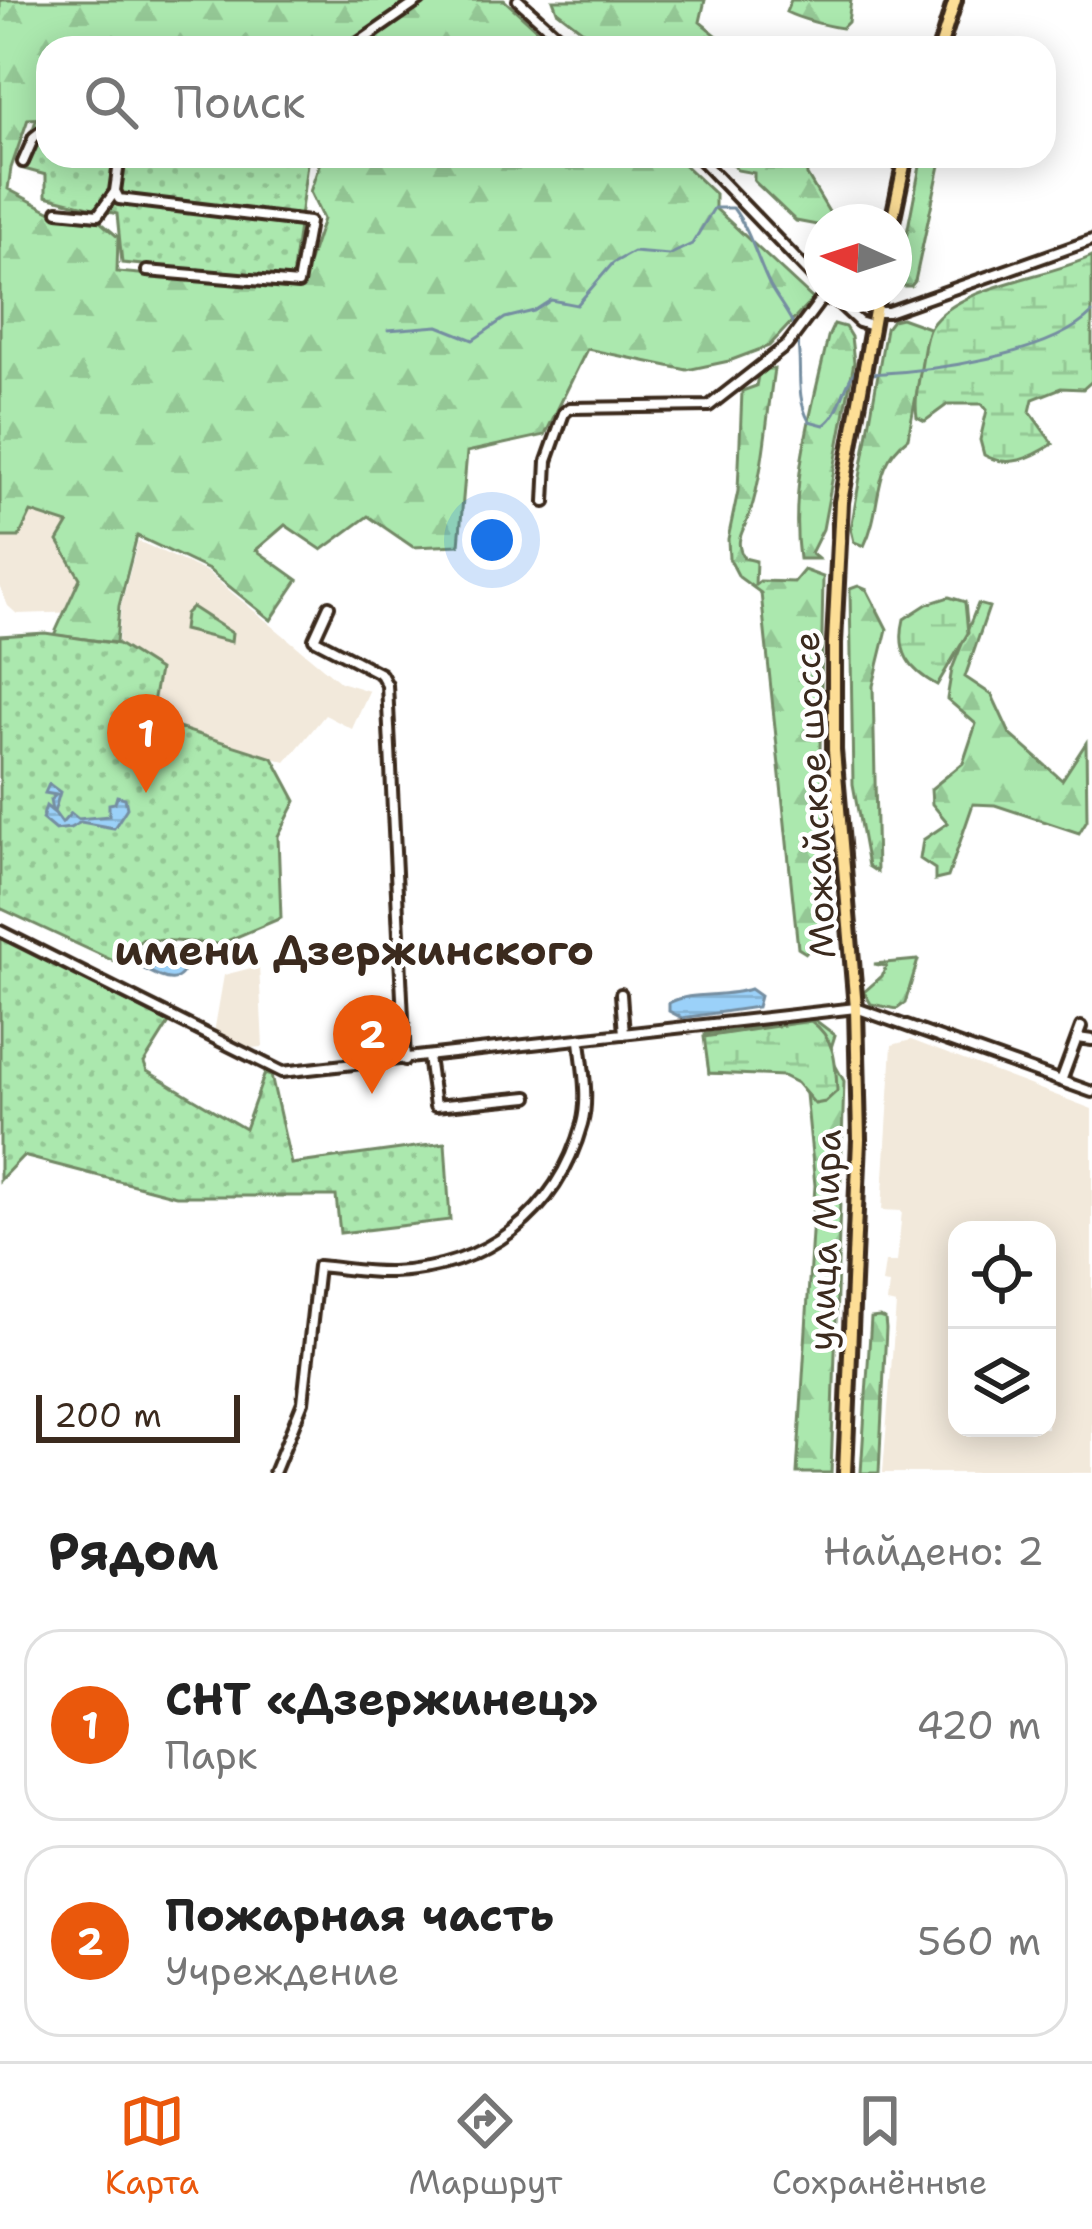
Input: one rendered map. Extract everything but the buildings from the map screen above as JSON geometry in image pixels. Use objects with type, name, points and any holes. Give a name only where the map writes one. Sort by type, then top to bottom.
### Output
[{"type":"main road","points":[[944,36],[956,0]]},
{"type":"main road","points":[[896,204],[903,168]]},
{"type":"main road","name":"Можайское шоссе","points":[[856,1008],[834,750],[835,643],[841,502],[875,312]]},
{"type":"main road","name":"улица Мира","points":[[845,1473],[859,1196],[856,1008]]},
{"type":"street","points":[[369,36],[420,0]]},
{"type":"street","points":[[518,0],[558,36]]},
{"type":"street","points":[[23,162],[36,135]]},
{"type":"street","points":[[58,211],[98,215],[115,191],[118,168]]},
{"type":"street","points":[[709,168],[804,267]]},
{"type":"street","points":[[115,191],[123,200],[309,222],[298,284],[147,271]]},
{"type":"street","points":[[912,303],[1092,239]]},
{"type":"street","points":[[545,502],[548,461],[563,413],[570,408],[709,406],[787,345],[812,312]]},
{"type":"street","points":[[848,312],[872,326]]},
{"type":"street","points":[[329,607],[314,639],[381,674],[387,685],[405,1060]]},
{"type":"street","points":[[0,931],[270,1069],[305,1072],[856,1008],[1092,1092]]},
{"type":"street","points":[[621,994],[625,1035]]},
{"type":"street","points":[[1061,1081],[1079,1033],[1092,1040]]},
{"type":"street","points":[[274,1473],[303,1402],[319,1266],[394,1272],[502,1242],[556,1190],[583,1122],[580,1041]]},
{"type":"street","points":[[428,1058],[435,1106],[528,1097]]},
{"type":"shaded area","points":[[74,511],[81,612],[17,614],[0,587],[0,513]]},
{"type":"shaded area","points":[[138,541],[207,572],[340,682],[369,691],[352,729],[325,715],[286,762],[150,719],[159,670],[118,644],[121,606]]},
{"type":"shaded area","points":[[259,966],[263,1047],[250,1048],[214,1033],[224,975]]},
{"type":"shaded area","points":[[911,1040],[1092,1109],[1092,1473],[883,1473],[896,1305],[887,1303],[889,1284],[882,1283],[885,1262],[897,1262],[902,1211],[882,1210],[892,1045]]},
{"type":"green space","points":[[0,0],[504,0],[544,36],[36,36],[36,119],[28,119],[8,189],[57,215],[98,220],[118,237],[117,272],[300,289],[323,219],[310,192],[318,168],[688,168],[715,194],[715,208],[804,291],[804,309],[769,346],[729,361],[687,370],[587,349],[545,435],[467,452],[459,545],[413,547],[368,516],[322,550],[285,525],[256,550],[298,580],[271,620],[209,570],[137,536],[119,606],[116,643],[54,635],[80,578],[58,541],[68,524],[31,512],[19,537],[0,537]]},
{"type":"green space","points":[[553,0],[705,0],[700,22],[717,36],[589,36],[557,11]]},
{"type":"green space","points":[[791,0],[851,0],[848,22],[842,28],[792,15],[786,12]]},
{"type":"green space","points":[[36,120],[36,168],[306,168],[292,279],[122,263],[117,214],[46,196],[46,175],[20,168]]},
{"type":"green space","points":[[736,168],[807,168],[824,204],[804,204],[804,223],[796,221],[754,181],[754,173]]},
{"type":"green space","points":[[920,168],[939,168],[912,285],[912,207]]},
{"type":"green space","points":[[1092,256],[1092,381],[1083,389],[1061,388],[1033,399],[1030,412],[1053,444],[1028,457],[1002,461],[984,455],[980,440],[987,410],[982,404],[948,404],[925,421],[917,417],[926,338],[944,312],[982,292]]},
{"type":"green space","points":[[901,318],[929,328],[908,438],[888,461],[864,546],[854,542],[851,529],[886,328]]},
{"type":"green space","points":[[834,324],[845,327],[851,337],[854,362],[823,529],[811,553],[818,559],[799,559],[797,503],[804,447]]},
{"type":"green space","points":[[774,369],[765,442],[755,497],[739,541],[741,552],[744,558],[756,561],[755,585],[760,581],[794,582],[804,570],[823,577],[820,750],[831,884],[820,914],[821,934],[806,953],[798,948],[761,593],[739,577],[729,558],[738,491],[742,391],[756,386],[758,376]]},
{"type":"green space","points":[[850,589],[867,590],[887,629],[873,686],[877,872],[868,866],[853,784]]},
{"type":"green space","points":[[949,597],[965,602],[968,633],[937,685],[907,659],[902,631],[904,619]]},
{"type":"green space","points":[[978,604],[989,607],[965,677],[992,695],[1010,734],[1062,780],[1086,743],[1087,820],[1079,833],[995,805],[973,804],[948,877],[935,880],[935,869],[920,859],[923,840],[948,823],[932,804],[931,789],[963,763],[976,724],[947,699],[952,669]]},
{"type":"green space","points":[[192,607],[232,633],[231,642],[183,630],[185,614]]},
{"type":"green space","points":[[45,633],[118,644],[159,670],[150,719],[273,758],[296,801],[278,836],[281,918],[220,944],[142,939],[118,963],[0,908],[0,636]]},
{"type":"green space","points":[[0,937],[169,1023],[144,1063],[147,1071],[245,1129],[265,1073],[271,1075],[291,1164],[445,1143],[450,1220],[340,1233],[336,1196],[176,1196],[23,1156],[0,1180]]},
{"type":"green space","points":[[918,960],[905,1003],[897,1009],[871,1004],[864,992],[886,966],[874,964]]},
{"type":"green space","points":[[815,1020],[835,1035],[829,1054],[844,1081],[831,1473],[797,1473],[815,1185],[806,1094],[792,1074],[709,1073],[705,1034]]},
{"type":"green space","points":[[811,1021],[830,1043],[835,1061],[837,1091],[825,1102],[815,1104],[797,1083],[783,1076],[709,1073],[704,1037]]},
{"type":"green space","points":[[871,1318],[885,1319],[886,1329],[879,1473],[861,1473]]},
{"type":"water","points":[[49,784],[60,792],[54,812],[62,823],[71,813],[78,819],[109,816],[109,804],[117,796],[125,798],[127,808],[114,828],[81,822],[55,830],[42,819],[46,806],[52,811],[50,800],[56,795],[45,793]]},
{"type":"water","points":[[147,944],[158,952],[181,949],[188,959],[179,976],[167,979],[136,965],[140,949]]},
{"type":"water","points":[[750,989],[760,996],[757,1007],[682,1018],[669,1011],[669,1003],[677,999]]},
{"type":"waterway","points":[[388,330],[438,326],[473,340],[505,318],[534,311],[551,300],[577,305],[613,263],[633,252],[669,255],[692,244],[714,208],[733,208],[795,330],[802,401],[809,421],[824,425],[830,420],[855,371]]},
{"type":"waterway","points":[[871,374],[987,359],[1048,340],[1092,313]]},
{"type":"place","name":"СНТ «Дзержинец»","points":[[146,793]]},
{"type":"place","name":"Пожарная часть","points":[[372,1094]]},
{"type":"district","name":"имени Дзержинского","points":[[354,950]]}]
